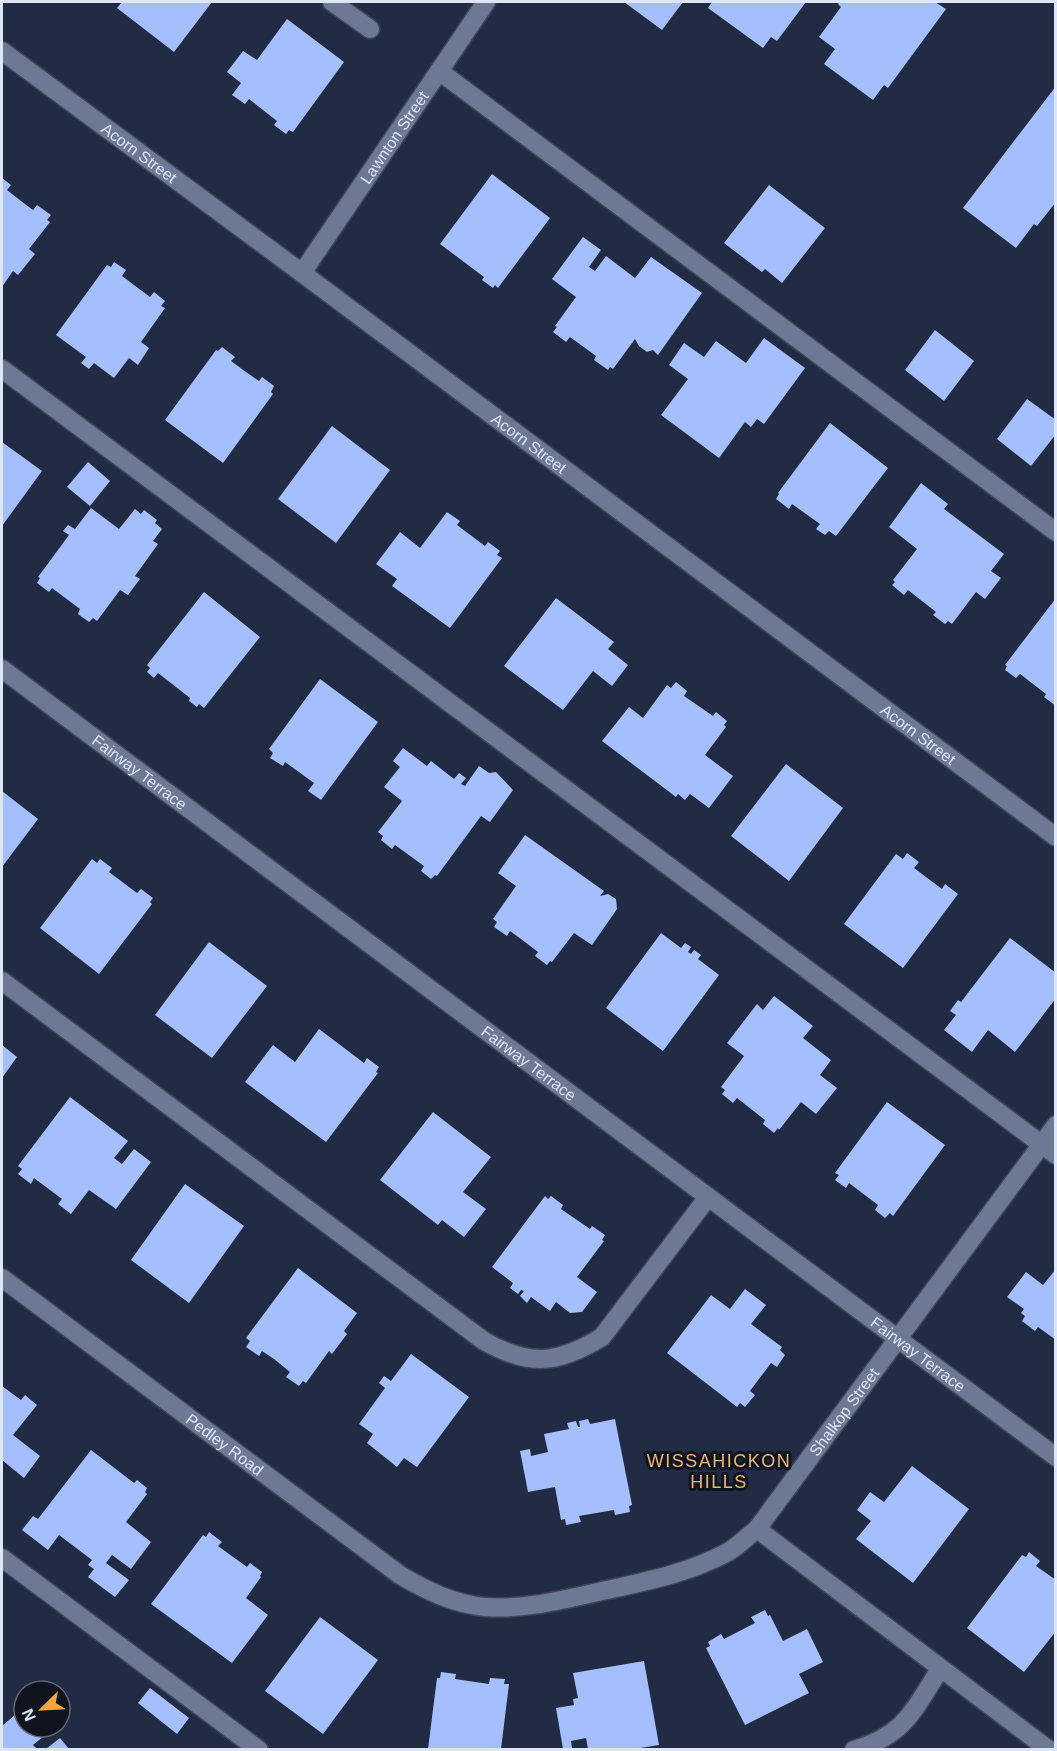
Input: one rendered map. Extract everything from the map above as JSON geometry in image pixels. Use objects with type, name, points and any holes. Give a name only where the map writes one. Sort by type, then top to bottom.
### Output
[{"type":"street","points":[[332,2],[370,29]]},
{"type":"street","name":"Lawnton Street","points":[[302,273],[486,2]]},
{"type":"street","name":"Acorn Street","points":[[2,51],[1056,837]]},
{"type":"street","points":[[439,71],[1056,532]]},
{"type":"street","points":[[2,369],[1048,1150]]},
{"type":"street","name":"Fairway Terrace","points":[[2,669],[1056,1457]]},
{"type":"street","points":[[2,981],[484,1341],[504,1352],[530,1359],[558,1358],[602,1337],[708,1197]]},
{"type":"street","name":"Shalkop Street","points":[[453,1600],[485,1607],[517,1607],[554,1602],[674,1575],[730,1551],[757,1529],[898,1340],[1048,1150],[1056,1125]]},
{"type":"street","name":"Pedley Road","points":[[2,1278],[400,1575],[425,1590],[453,1600]]},
{"type":"street","points":[[757,1529],[1049,1749]]},
{"type":"street","points":[[2,1558],[260,1749]]},
{"type":"street","points":[[854,1749],[888,1736],[902,1725],[940,1669]]},
{"type":"building","points":[[122,2],[212,2],[174,52],[117,8]]},
{"type":"building","points":[[624,2],[683,2],[662,30]]},
{"type":"building","points":[[712,2],[806,2],[777,41],[771,37],[763,48],[708,8]]},
{"type":"building","points":[[840,2],[935,2],[946,9],[888,88],[884,85],[873,100],[824,64],[835,49],[819,37],[841,7],[838,4]]},
{"type":"building","points":[[287,19],[344,62],[293,132],[289,130],[286,134],[274,125],[277,121],[249,99],[245,104],[232,95],[241,83],[227,72],[243,51],[257,60]]},
{"type":"building","points":[[1056,86],[1056,202],[1037,226],[1034,224],[1016,248],[963,208]]},
{"type":"building","points":[[492,174],[550,218],[498,288],[495,285],[493,288],[482,280],[484,277],[440,244]]},
{"type":"building","points":[[2,178],[11,185],[7,190],[21,201],[33,210],[37,205],[51,215],[47,220],[50,222],[29,249],[35,254],[18,275],[13,271],[2,287]]},
{"type":"building","points":[[769,185],[825,228],[782,283],[765,269],[762,272],[724,243]]},
{"type":"building","points":[[583,237],[601,250],[589,267],[595,271],[606,256],[635,278],[651,257],[702,293],[658,355],[653,350],[647,352],[639,346],[635,339],[613,369],[610,367],[608,370],[594,360],[596,356],[570,337],[566,342],[553,332],[576,297],[552,279]]},
{"type":"building","points":[[114,262],[126,270],[122,276],[150,297],[154,292],[165,301],[161,306],[165,308],[141,342],[149,348],[138,365],[129,358],[114,378],[94,363],[89,369],[81,363],[86,357],[56,335],[107,265],[111,267]]},
{"type":"building","points":[[935,330],[974,361],[944,401],[905,370]]},
{"type":"building","points":[[764,338],[805,368],[764,424],[757,419],[751,427],[745,422],[719,458],[661,415],[688,379],[669,365],[684,343],[704,357],[716,341],[746,363]]},
{"type":"building","points":[[222,347],[235,357],[231,361],[259,381],[262,377],[274,386],[271,392],[273,394],[223,463],[165,420],[216,350]]},
{"type":"building","points":[[1027,399],[1056,420],[1056,434],[1031,466],[997,439]]},
{"type":"building","points":[[830,423],[888,468],[836,536],[829,531],[825,535],[816,529],[820,524],[792,504],[789,509],[776,499],[778,493]]},
{"type":"building","points":[[332,426],[390,470],[336,543],[278,499]]},
{"type":"building","points":[[2,442],[42,471],[2,526]]},
{"type":"building","points":[[88,462],[110,481],[90,506],[67,487]]},
{"type":"building","points":[[921,483],[948,504],[944,509],[1004,554],[991,571],[1001,578],[985,599],[976,592],[952,624],[948,621],[945,624],[933,615],[936,612],[908,590],[904,595],[892,585],[895,582],[893,580],[917,549],[889,527]]},
{"type":"building","points":[[91,508],[119,529],[135,509],[141,514],[144,510],[157,520],[155,523],[162,529],[153,541],[158,544],[135,576],[140,579],[128,595],[120,590],[97,621],[93,618],[89,622],[78,614],[80,609],[52,588],[49,592],[37,583],[40,578],[38,577],[69,535],[63,531],[68,525],[75,529]]},
{"type":"building","points":[[447,512],[460,521],[457,525],[485,546],[488,542],[500,551],[497,555],[502,558],[450,628],[392,586],[397,579],[376,564],[400,532],[420,548]]},
{"type":"building","points":[[204,592],[260,637],[204,708],[199,704],[197,707],[189,701],[190,698],[158,673],[154,678],[147,672],[150,668],[147,665]]},
{"type":"building","points":[[556,598],[614,642],[608,649],[628,665],[612,686],[593,671],[563,710],[504,666]]},
{"type":"building","points":[[1056,598],[1056,706],[1044,697],[1046,694],[1020,674],[1016,678],[1005,670],[1007,666],[1005,665]]},
{"type":"building","points":[[320,679],[378,722],[321,800],[308,791],[314,783],[285,762],[283,766],[270,758],[273,753],[269,749]]},
{"type":"building","points":[[676,682],[687,691],[684,696],[713,716],[716,712],[727,721],[724,725],[726,727],[705,755],[733,776],[709,808],[690,794],[685,800],[678,794],[676,797],[602,741],[629,707],[643,718],[667,685],[671,688]]},
{"type":"building","points":[[403,748],[427,766],[431,761],[454,779],[459,773],[466,778],[461,784],[465,786],[479,766],[489,773],[496,772],[513,790],[490,822],[481,816],[437,876],[431,879],[421,871],[424,866],[395,845],[392,849],[381,840],[383,836],[378,832],[402,801],[384,787],[400,767],[393,761]]},
{"type":"building","points":[[786,764],[843,808],[789,881],[731,836]]},
{"type":"building","points":[[2,791],[38,819],[2,867]]},
{"type":"building","points":[[525,835],[604,891],[600,896],[608,894],[616,899],[617,909],[592,945],[574,933],[552,962],[550,961],[547,965],[535,956],[538,952],[510,931],[507,936],[494,927],[497,922],[493,919],[516,886],[498,873]]},
{"type":"building","points":[[907,853],[919,862],[914,868],[942,889],[945,884],[958,894],[903,968],[844,924],[896,854],[903,859]]},
{"type":"building","points":[[92,859],[97,863],[100,859],[112,868],[109,872],[137,893],[141,889],[153,898],[150,902],[152,904],[99,974],[40,928]]},
{"type":"building","points":[[661,933],[681,948],[685,943],[691,947],[688,952],[691,954],[694,950],[701,955],[698,959],[719,975],[663,1051],[606,1008]]},
{"type":"building","points":[[1010,938],[1056,973],[1056,998],[1015,1052],[988,1030],[972,1052],[944,1030],[956,1015],[950,1011],[958,1000],[961,1002]]},
{"type":"building","points":[[209,942],[267,986],[212,1058],[155,1015]]},
{"type":"building","points":[[774,996],[813,1026],[803,1038],[831,1060],[820,1075],[837,1088],[816,1114],[801,1102],[779,1130],[778,1128],[774,1133],[763,1124],[765,1120],[737,1098],[733,1103],[722,1094],[725,1090],[721,1087],[744,1056],[727,1043],[757,1004],[763,1010]]},
{"type":"building","points":[[319,1029],[364,1063],[367,1058],[379,1067],[376,1072],[378,1073],[326,1142],[245,1082],[273,1045],[295,1062]]},
{"type":"building","points":[[2,1045],[17,1057],[2,1078]]},
{"type":"building","points":[[70,1097],[128,1141],[114,1158],[122,1164],[134,1149],[151,1162],[116,1209],[89,1190],[71,1214],[58,1204],[62,1199],[34,1178],[31,1184],[18,1174],[22,1169],[18,1166]]},
{"type":"building","points":[[887,1102],[945,1145],[893,1216],[890,1213],[885,1218],[875,1210],[878,1205],[849,1183],[846,1188],[835,1180],[839,1175],[835,1173]]},
{"type":"building","points":[[433,1112],[491,1157],[463,1192],[486,1209],[464,1237],[442,1220],[438,1225],[380,1180]]},
{"type":"building","points":[[185,1184],[244,1226],[189,1303],[131,1260]]},
{"type":"building","points":[[545,1196],[548,1199],[551,1196],[563,1205],[561,1209],[590,1229],[592,1226],[605,1235],[602,1240],[604,1241],[577,1277],[597,1292],[582,1312],[570,1313],[556,1302],[550,1311],[531,1297],[527,1303],[520,1296],[524,1291],[521,1290],[518,1294],[510,1288],[513,1283],[492,1267]]},
{"type":"building","points":[[298,1268],[357,1313],[344,1331],[347,1334],[332,1354],[329,1351],[306,1383],[303,1381],[299,1386],[286,1377],[290,1372],[274,1359],[262,1351],[259,1356],[246,1347],[250,1341],[246,1338]]},
{"type":"building","points":[[1056,1269],[1056,1340],[1038,1327],[1035,1331],[1022,1321],[1025,1316],[1021,1313],[1024,1309],[1007,1297],[1026,1272],[1043,1285]]},
{"type":"building","points":[[745,1289],[766,1305],[751,1324],[782,1347],[780,1350],[785,1355],[777,1367],[771,1363],[750,1391],[755,1395],[745,1407],[740,1403],[737,1407],[667,1353],[711,1295],[730,1309]]},
{"type":"building","points":[[411,1354],[469,1397],[417,1467],[404,1458],[397,1467],[367,1443],[373,1434],[359,1424],[385,1388],[379,1383],[384,1376],[391,1381]]},
{"type":"building","points":[[2,1386],[21,1400],[25,1395],[37,1405],[13,1435],[40,1456],[24,1478],[2,1460]]},
{"type":"building","points":[[588,1419],[590,1424],[615,1419],[632,1505],[629,1506],[630,1512],[615,1515],[614,1510],[579,1516],[581,1522],[566,1525],[565,1519],[561,1520],[555,1487],[528,1492],[520,1451],[530,1449],[531,1456],[548,1452],[544,1434],[569,1429],[567,1423],[576,1421],[580,1427],[579,1421]]},
{"type":"building","points":[[91,1450],[134,1483],[137,1480],[147,1488],[145,1492],[147,1494],[126,1522],[151,1542],[131,1569],[112,1555],[106,1563],[129,1580],[115,1597],[88,1577],[94,1569],[88,1565],[92,1560],[59,1535],[48,1550],[22,1530],[33,1516],[38,1519]]},
{"type":"building","points":[[912,1466],[969,1509],[913,1583],[856,1539],[871,1521],[857,1510],[870,1492],[884,1502]]},
{"type":"building","points":[[209,1532],[222,1542],[218,1546],[247,1567],[250,1563],[262,1572],[246,1598],[268,1615],[232,1663],[151,1604],[203,1535],[206,1537]]},
{"type":"building","points":[[1029,1552],[1040,1561],[1036,1566],[1056,1580],[1056,1631],[1024,1672],[967,1628],[1022,1555],[1026,1557]]},
{"type":"building","points":[[765,1610],[768,1616],[770,1615],[783,1641],[807,1629],[823,1662],[799,1674],[809,1693],[745,1725],[706,1648],[710,1646],[708,1642],[721,1634],[724,1639],[755,1623],[751,1617]]},
{"type":"building","points":[[320,1617],[378,1660],[323,1734],[265,1691]]},
{"type":"building","points":[[644,1661],[659,1745],[634,1749],[588,1749],[586,1738],[571,1741],[572,1748],[563,1749],[556,1708],[574,1705],[573,1699],[578,1698],[573,1673]]},
{"type":"building","points":[[441,1672],[456,1674],[455,1679],[489,1684],[490,1678],[505,1679],[504,1684],[509,1684],[501,1749],[428,1749],[437,1678],[440,1678]]},
{"type":"building","points":[[150,1688],[189,1718],[177,1734],[138,1703]]},
{"type":"building","points":[[12,1717],[12,1739],[40,1739],[33,1745],[37,1749],[2,1749],[2,1726]]},
{"type":"building","points":[[61,1739],[69,1749],[46,1749]]},
{"type":"district","name":"WISSAHICKON HILLS","points":[[719,1471]]}]
